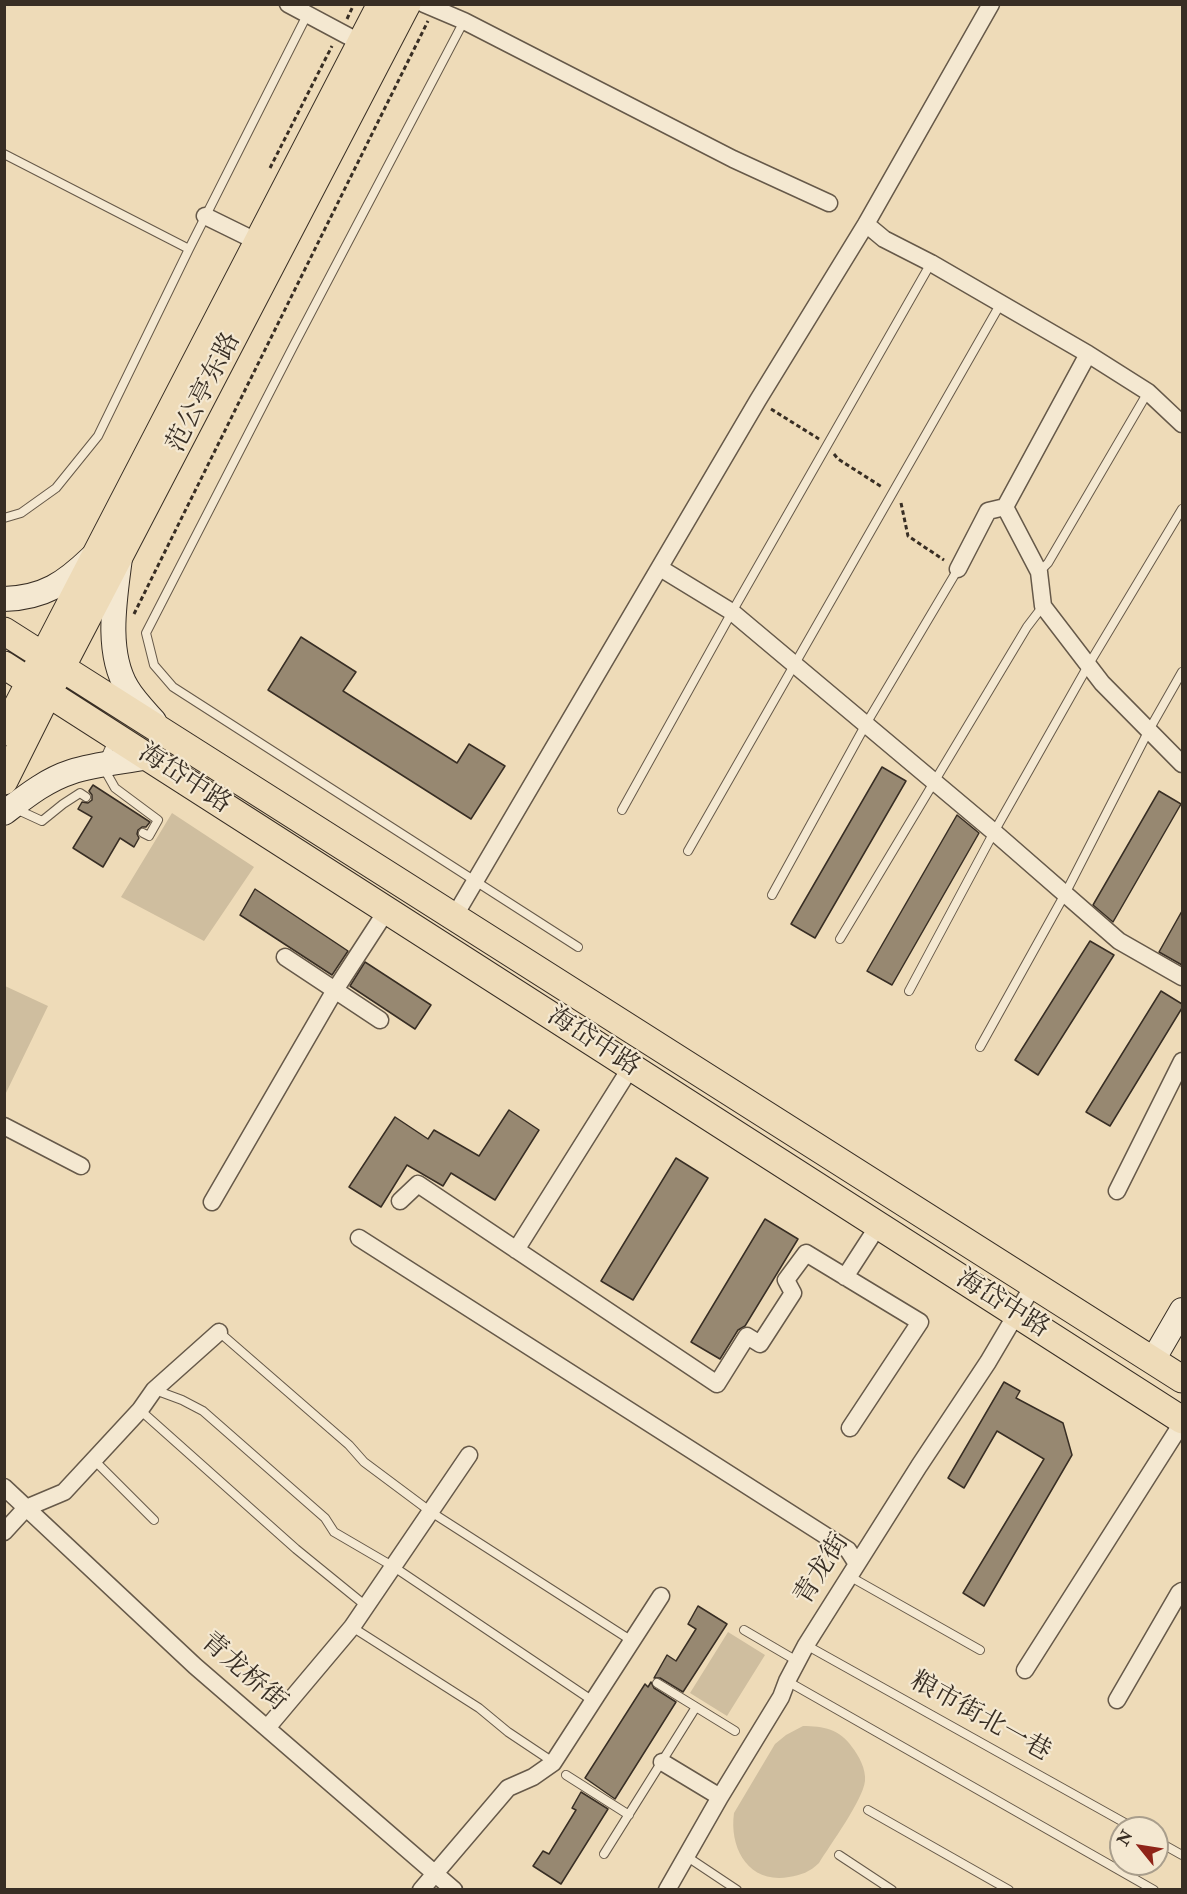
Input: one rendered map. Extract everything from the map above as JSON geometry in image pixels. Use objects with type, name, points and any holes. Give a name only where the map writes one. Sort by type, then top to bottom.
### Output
[{"type":"main road","name":"范公亭东路","points":[[109,554],[258,242],[381,4]]},
{"type":"main road","name":"范公亭东路","points":[[4,732],[39,687],[53,662],[109,554],[407,4]]},
{"type":"main road","name":"海岱中路","points":[[4,631],[1034,1284],[1173,1368]]},
{"type":"main road","name":"海岱中路","points":[[4,665],[1182,1421]]},
{"type":"main road","name":"范公亭东路","points":[[4,781],[39,687]]},
{"type":"street","points":[[288,4],[361,43]]},
{"type":"street","points":[[454,916],[758,400],[866,224],[991,4]]},
{"type":"street","points":[[429,6],[464,21],[734,159],[829,203]]},
{"type":"street","points":[[205,216],[258,242]]},
{"type":"street","points":[[866,224],[884,239],[931,262],[1088,354],[1148,392],[1182,424]]},
{"type":"street","points":[[958,569],[988,511],[1005,507],[1088,354]]},
{"type":"street","points":[[1005,507],[1039,572],[1043,606],[1102,683],[1182,764]]},
{"type":"street","points":[[4,598],[26,598],[49,590],[109,554],[113,632],[119,672],[126,688],[163,732]]},
{"type":"street","points":[[660,568],[732,612],[994,832],[1119,941],[1182,977]]},
{"type":"street","points":[[7,808],[69,772],[148,757]]},
{"type":"street","points":[[212,1202],[335,990],[387,910]]},
{"type":"street","points":[[285,957],[380,1020]]},
{"type":"street","points":[[1117,1191],[1182,1061]]},
{"type":"street","points":[[516,1250],[631,1067]]},
{"type":"street","points":[[4,1126],[81,1166]]},
{"type":"street","points":[[400,1202],[418,1184],[717,1384],[747,1336],[760,1344],[793,1293],[786,1280],[806,1253],[920,1322],[850,1428]]},
{"type":"street","points":[[845,1277],[878,1227]]},
{"type":"street","points":[[359,1238],[848,1550],[853,1570]]},
{"type":"street","name":"青龙街","points":[[667,1890],[781,1697],[806,1645],[988,1362],[1034,1284]]},
{"type":"street","points":[[1173,1368],[1182,1310]]},
{"type":"street","points":[[4,1532],[26,1508],[64,1492],[140,1410],[154,1390],[219,1332]]},
{"type":"street","points":[[1025,1670],[1182,1421]]},
{"type":"street","points":[[267,1728],[352,1627],[469,1455]]},
{"type":"street","name":"青龙桥街","points":[[4,1487],[195,1666],[454,1890]]},
{"type":"street","points":[[1117,1700],[1182,1591]]},
{"type":"street","points":[[421,1890],[508,1788],[533,1777],[554,1762],[661,1596]]},
{"type":"street","points":[[662,1762],[720,1797]]},
{"type":"lane","points":[[4,518],[21,513],[56,488],[98,436],[205,216],[307,15]]},
{"type":"lane","points":[[464,21],[146,633],[154,665],[173,687],[579,947]]},
{"type":"lane","points":[[4,154],[189,249]]},
{"type":"lane","points":[[622,810],[931,262]]},
{"type":"lane","points":[[688,852],[1001,303]]},
{"type":"lane","points":[[1039,572],[1048,563],[1148,392]]},
{"type":"lane","points":[[909,991],[994,832],[1089,664],[1182,509]]},
{"type":"lane","points":[[772,895],[866,724],[958,569]]},
{"type":"lane","points":[[840,939],[1027,627],[1043,606]]},
{"type":"lane","points":[[981,1047],[1182,672]]},
{"type":"lane","points":[[115,736],[102,765],[116,788],[158,820],[149,836],[143,832]]},
{"type":"lane","points":[[7,808],[42,821],[80,793],[86,797]]},
{"type":"lane","points":[[219,1332],[349,1445],[364,1462],[430,1512],[632,1641]]},
{"type":"lane","points":[[154,1390],[182,1400],[203,1411],[326,1518],[334,1532],[394,1567],[593,1701]]},
{"type":"lane","points":[[140,1410],[296,1549],[366,1606]]},
{"type":"lane","points":[[94,1460],[154,1520]]},
{"type":"lane","points":[[853,1570],[980,1650]]},
{"type":"lane","points":[[352,1627],[479,1708],[508,1732],[554,1762]]},
{"type":"lane","points":[[744,1630],[797,1662]]},
{"type":"lane","name":"粮市街北一巷","points":[[806,1645],[1112,1816]]},
{"type":"lane","points":[[787,1681],[1154,1890]]},
{"type":"lane","points":[[657,1683],[735,1731]]},
{"type":"lane","points":[[604,1854],[696,1707]]},
{"type":"lane","points":[[566,1775],[629,1815]]},
{"type":"lane","points":[[868,1810],[1009,1890]]},
{"type":"lane","points":[[1169,1847],[1182,1855]]},
{"type":"lane","points":[[839,1855],[892,1890]]},
{"type":"lane","points":[[686,1856],[736,1890]]},
{"type":"path","points":[[132,619],[429,6]]},
{"type":"path","points":[[758,400],[827,444],[838,459],[893,494],[902,503],[908,536],[958,569]]},
{"type":"shaded area","points":[[172,813],[254,867],[204,941],[121,897]]},
{"type":"shaded area","points":[[5,986],[48,1006],[5,1095]]},
{"type":"shaded area","points":[[728,1632],[765,1655],[727,1716],[690,1693]]},
{"type":"shaded area","points":[[803,1726],[831,1730],[842,1736],[857,1754],[863,1767],[865,1781],[859,1799],[819,1863],[805,1873],[775,1878],[763,1875],[745,1861],[735,1839],[734,1813],[775,1744]]},
{"type":"building","points":[[301,637],[356,672],[343,691],[457,763],[469,744],[505,766],[471,819],[268,690]]},
{"type":"building","points":[[882,767],[906,781],[815,938],[791,924]]},
{"type":"building","points":[[93,785],[150,822],[146,827],[138,830],[139,838],[134,847],[120,838],[103,867],[73,848],[92,817],[78,809],[82,802],[88,803],[92,800],[89,791]]},
{"type":"building","points":[[1159,791],[1181,804],[1113,922],[1093,905]]},
{"type":"building","points":[[957,815],[979,833],[892,985],[867,971]]},
{"type":"building","points":[[255,889],[348,951],[332,975],[240,915]]},
{"type":"building","points":[[1182,911],[1182,965],[1159,952]]},
{"type":"building","points":[[1090,941],[1114,955],[1038,1075],[1015,1060]]},
{"type":"building","points":[[365,962],[431,1005],[415,1029],[350,986]]},
{"type":"building","points":[[1161,991],[1182,1004],[1182,1008],[1110,1126],[1086,1112]]},
{"type":"building","points":[[509,1110],[539,1130],[495,1200],[451,1173],[443,1186],[407,1165],[381,1207],[349,1187],[395,1117],[428,1139],[434,1130],[479,1156]]},
{"type":"building","points":[[676,1158],[708,1178],[633,1300],[601,1281]]},
{"type":"building","points":[[765,1219],[798,1239],[745,1326],[738,1330],[720,1359],[691,1342]]},
{"type":"building","points":[[1004,1382],[1020,1391],[1016,1398],[1063,1423],[1072,1455],[984,1606],[963,1593],[1044,1459],[997,1431],[964,1488],[948,1478]]},
{"type":"building","points":[[698,1606],[727,1624],[683,1692],[660,1678],[654,1678],[667,1655],[676,1661],[696,1629],[688,1624]]},
{"type":"building","points":[[651,1682],[654,1688],[676,1702],[615,1799],[585,1778],[645,1684],[648,1687]]},
{"type":"building","points":[[581,1792],[608,1809],[561,1884],[533,1866],[543,1851],[549,1854],[576,1810],[572,1808]]}]
